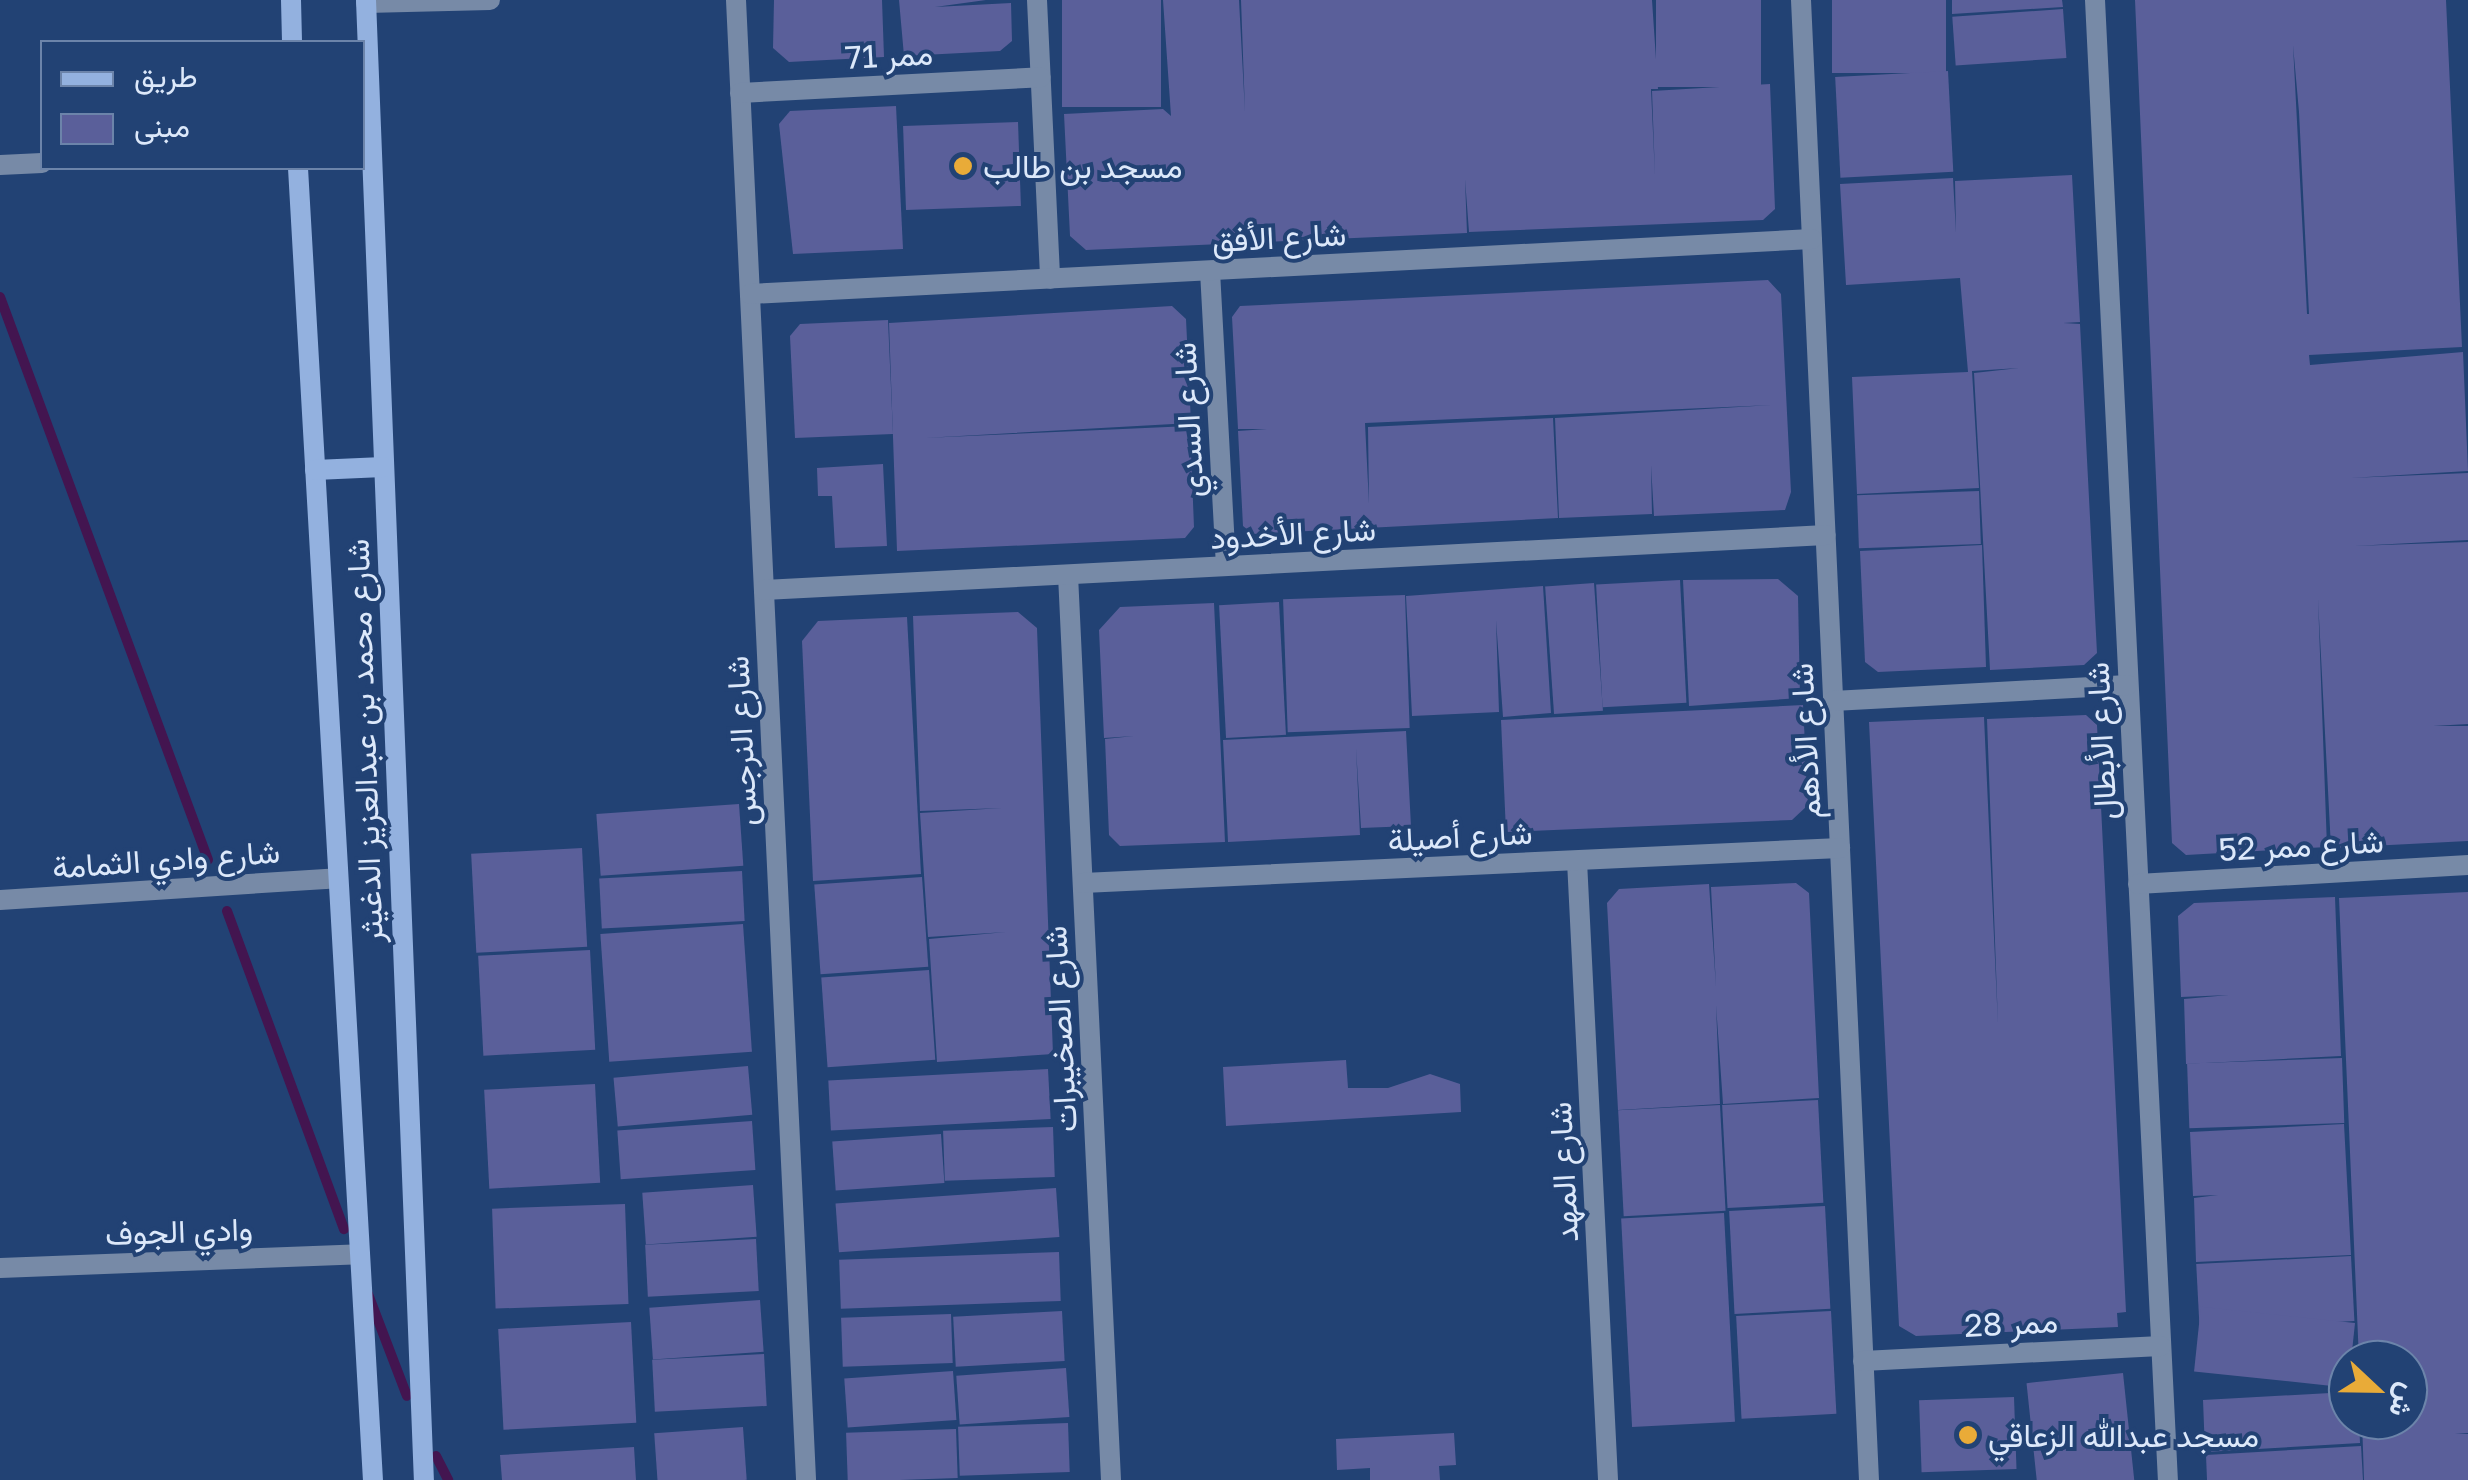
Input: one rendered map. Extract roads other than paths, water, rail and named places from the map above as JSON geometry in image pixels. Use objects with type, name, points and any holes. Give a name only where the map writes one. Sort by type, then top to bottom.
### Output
[{"type":"street","points":[[290,0],[292,40]]},
{"type":"street","points":[[366,2],[490,0]]},
{"type":"street","name":"شارع النرجس","points":[[736,0],[806,1480]]},
{"type":"street","points":[[1037,0],[1050,280]]},
{"type":"street","name":"شارع الأدهم","points":[[1801,0],[1869,1480]]},
{"type":"street","name":"شارع الأبطال","points":[[2095,0],[2168,1480]]},
{"type":"street","name":"شارع محمد بن عبدالعزيز الدغيثر","points":[[366,2],[424,1480]]},
{"type":"street","name":"ممر 71","points":[[740,93],[1040,77]]},
{"type":"street","points":[[0,165],[40,163]]},
{"type":"street","name":"شارع محمد بن عبدالعزيز الدغيثر","points":[[298,170],[372,1480]]},
{"type":"street","name":"شارع الأفق","points":[[750,294],[1812,240]]},
{"type":"street","name":"شارع السدي","points":[[1210,271],[1226,566]]},
{"type":"street","points":[[316,470],[383,468]]},
{"type":"street","name":"شارع الأخدود","points":[[764,590],[1826,536]]},
{"type":"street","name":"شارع الصخيبرات","points":[[1068,575],[1111,1480]]},
{"type":"street","points":[[1833,702],[2128,685]]},
{"type":"street","name":"شارع أصيلة","points":[[1083,883],[1840,848]]},
{"type":"street","name":"شارع المهد","points":[[1578,861],[1608,1480]]},
{"type":"street","name":"شارع ممر 52","points":[[2138,884],[2468,865]]},
{"type":"street","name":"شارع وادي الثمامة","points":[[0,900],[336,878]]},
{"type":"street","name":"وادي الجوف","points":[[0,1268],[360,1254]]},
{"type":"street","name":"ممر 28","points":[[1864,1361],[2161,1346]]},
{"type":"waterway","points":[[0,297],[208,860]]},
{"type":"waterway","points":[[227,911],[344,1229]]},
{"type":"waterway","points":[[368,1294],[407,1396]]},
{"type":"waterway","points":[[436,1456],[448,1480]]},
{"type":"place","name":"مسجد بن طالب","points":[[963,166]]},
{"type":"place","name":"مسجد عبدالله الزعاقي","points":[[1968,1435]]}]
